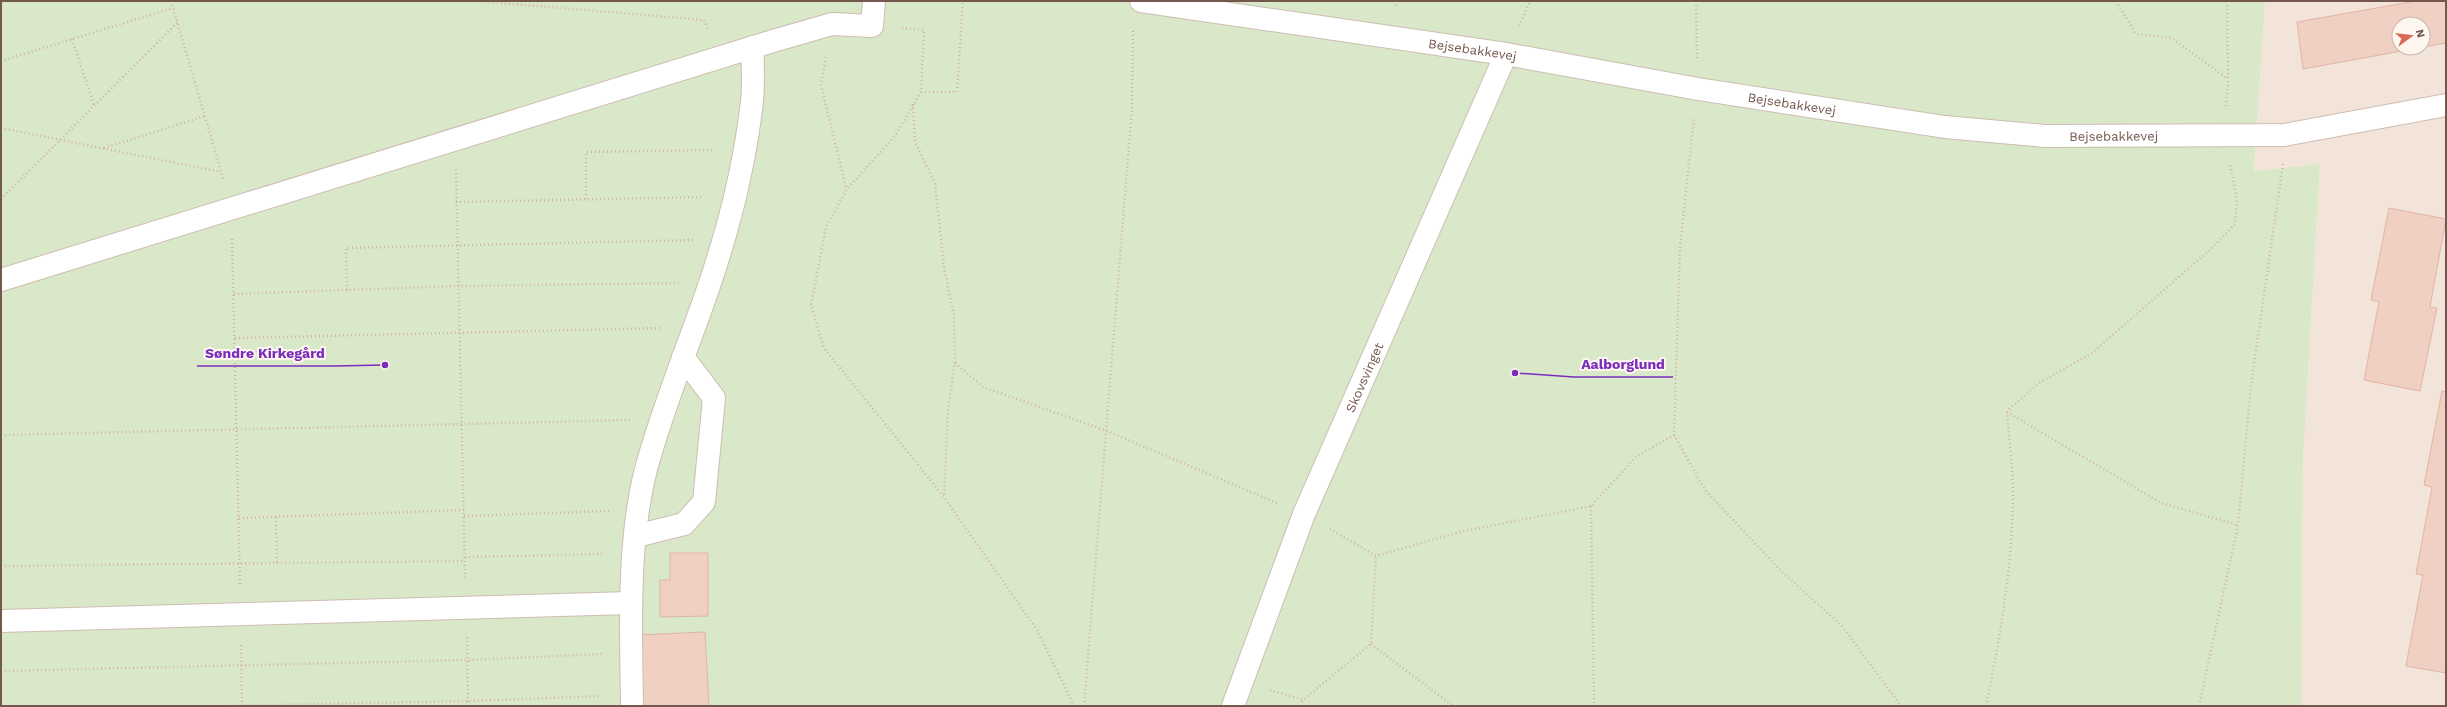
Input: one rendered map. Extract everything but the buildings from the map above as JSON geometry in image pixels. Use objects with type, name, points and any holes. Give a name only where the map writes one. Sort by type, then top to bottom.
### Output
[{"type":"street","points":[[1,280],[753,47],[832,24],[872,26],[874,1]]},
{"type":"street","name":"Bejsebakkevej","points":[[1141,1],[1506,54],[1698,89],[1960,128],[2045,136],[2284,135],[2446,105]]},
{"type":"street","points":[[631,700],[630,603],[635,545],[646,471],[662,419],[710,282],[735,196],[752,100],[753,47]]},
{"type":"street","name":"Skovsvinget","points":[[1233,706],[1304,514],[1506,54]]},
{"type":"street","points":[[635,545],[684,524],[704,502],[714,398],[684,357]]},
{"type":"street","points":[[1,620],[630,603]]},
{"type":"path","points":[[172,1],[231,208],[242,706]]},
{"type":"path","points":[[477,1],[704,20],[719,57]]},
{"type":"path","points":[[920,92],[957,92],[963,1]]},
{"type":"path","points":[[1696,1],[1698,89],[1680,246],[1674,435],[1705,490],[1781,571],[1842,626],[1901,706]]},
{"type":"path","points":[[2116,1],[2136,34],[2171,38],[2228,80]]},
{"type":"path","points":[[2007,412],[2039,383],[2092,352],[2212,248],[2235,224],[2237,199],[2224,135],[2228,80],[2227,1]]},
{"type":"path","points":[[1,60],[173,8]]},
{"type":"path","points":[[1,199],[58,140],[178,22]]},
{"type":"path","points":[[832,24],[821,85],[846,188]]},
{"type":"path","points":[[1084,706],[1132,108],[1133,24]]},
{"type":"path","points":[[872,26],[924,30],[920,92],[895,136],[846,188],[826,226],[811,305],[824,348],[944,497],[1037,630],[1074,706]]},
{"type":"path","points":[[72,39],[94,105]]},
{"type":"path","points":[[913,104],[915,142],[935,183],[944,268],[954,315],[954,363],[948,408],[944,497]]},
{"type":"path","points":[[103,149],[205,116]]},
{"type":"path","points":[[1,128],[221,172]]},
{"type":"path","points":[[2199,706],[2238,525],[2251,385],[2283,176],[2284,135]]},
{"type":"path","points":[[455,139],[468,706]]},
{"type":"path","points":[[586,199],[586,152],[744,149]]},
{"type":"path","points":[[456,202],[735,196]]},
{"type":"path","points":[[346,290],[346,248],[458,244],[723,239]]},
{"type":"path","points":[[234,294],[459,286],[710,282]]},
{"type":"path","points":[[235,338],[694,328]]},
{"type":"path","points":[[2446,354],[2446,365]]},
{"type":"path","points":[[954,363],[983,387],[1106,431],[1304,514],[1376,556],[1460,532],[1591,506],[1636,457],[1674,435]]},
{"type":"path","points":[[2007,412],[2161,503],[2238,525]]},
{"type":"path","points":[[1986,706],[2002,627],[2010,557],[2013,487],[2007,412]]},
{"type":"path","points":[[1,436],[662,419]]},
{"type":"path","points":[[1591,506],[1594,706]]},
{"type":"path","points":[[239,518],[464,510]]},
{"type":"path","points":[[464,516],[640,510]]},
{"type":"path","points":[[276,517],[277,562]]},
{"type":"path","points":[[465,557],[635,545]]},
{"type":"path","points":[[1301,706],[1303,700],[1371,644],[1376,556]]},
{"type":"path","points":[[1,566],[240,562],[465,561]]},
{"type":"path","points":[[1371,644],[1453,706]]},
{"type":"path","points":[[1,671],[467,660],[631,652]]},
{"type":"path","points":[[218,706],[468,701],[631,700]]},
{"type":"shaded area","points":[[2265,1],[2446,1],[2446,706],[2301,706],[2303,460],[2320,164],[2254,171]]},
{"type":"green space","points":[[1,1],[2265,1],[2254,171],[2320,164],[2303,460],[2301,706],[1,706]]},
{"type":"place","name":"Søndre Kirkegård","points":[[385,365]]},
{"type":"place","name":"Aalborglund","points":[[1515,373]]}]
